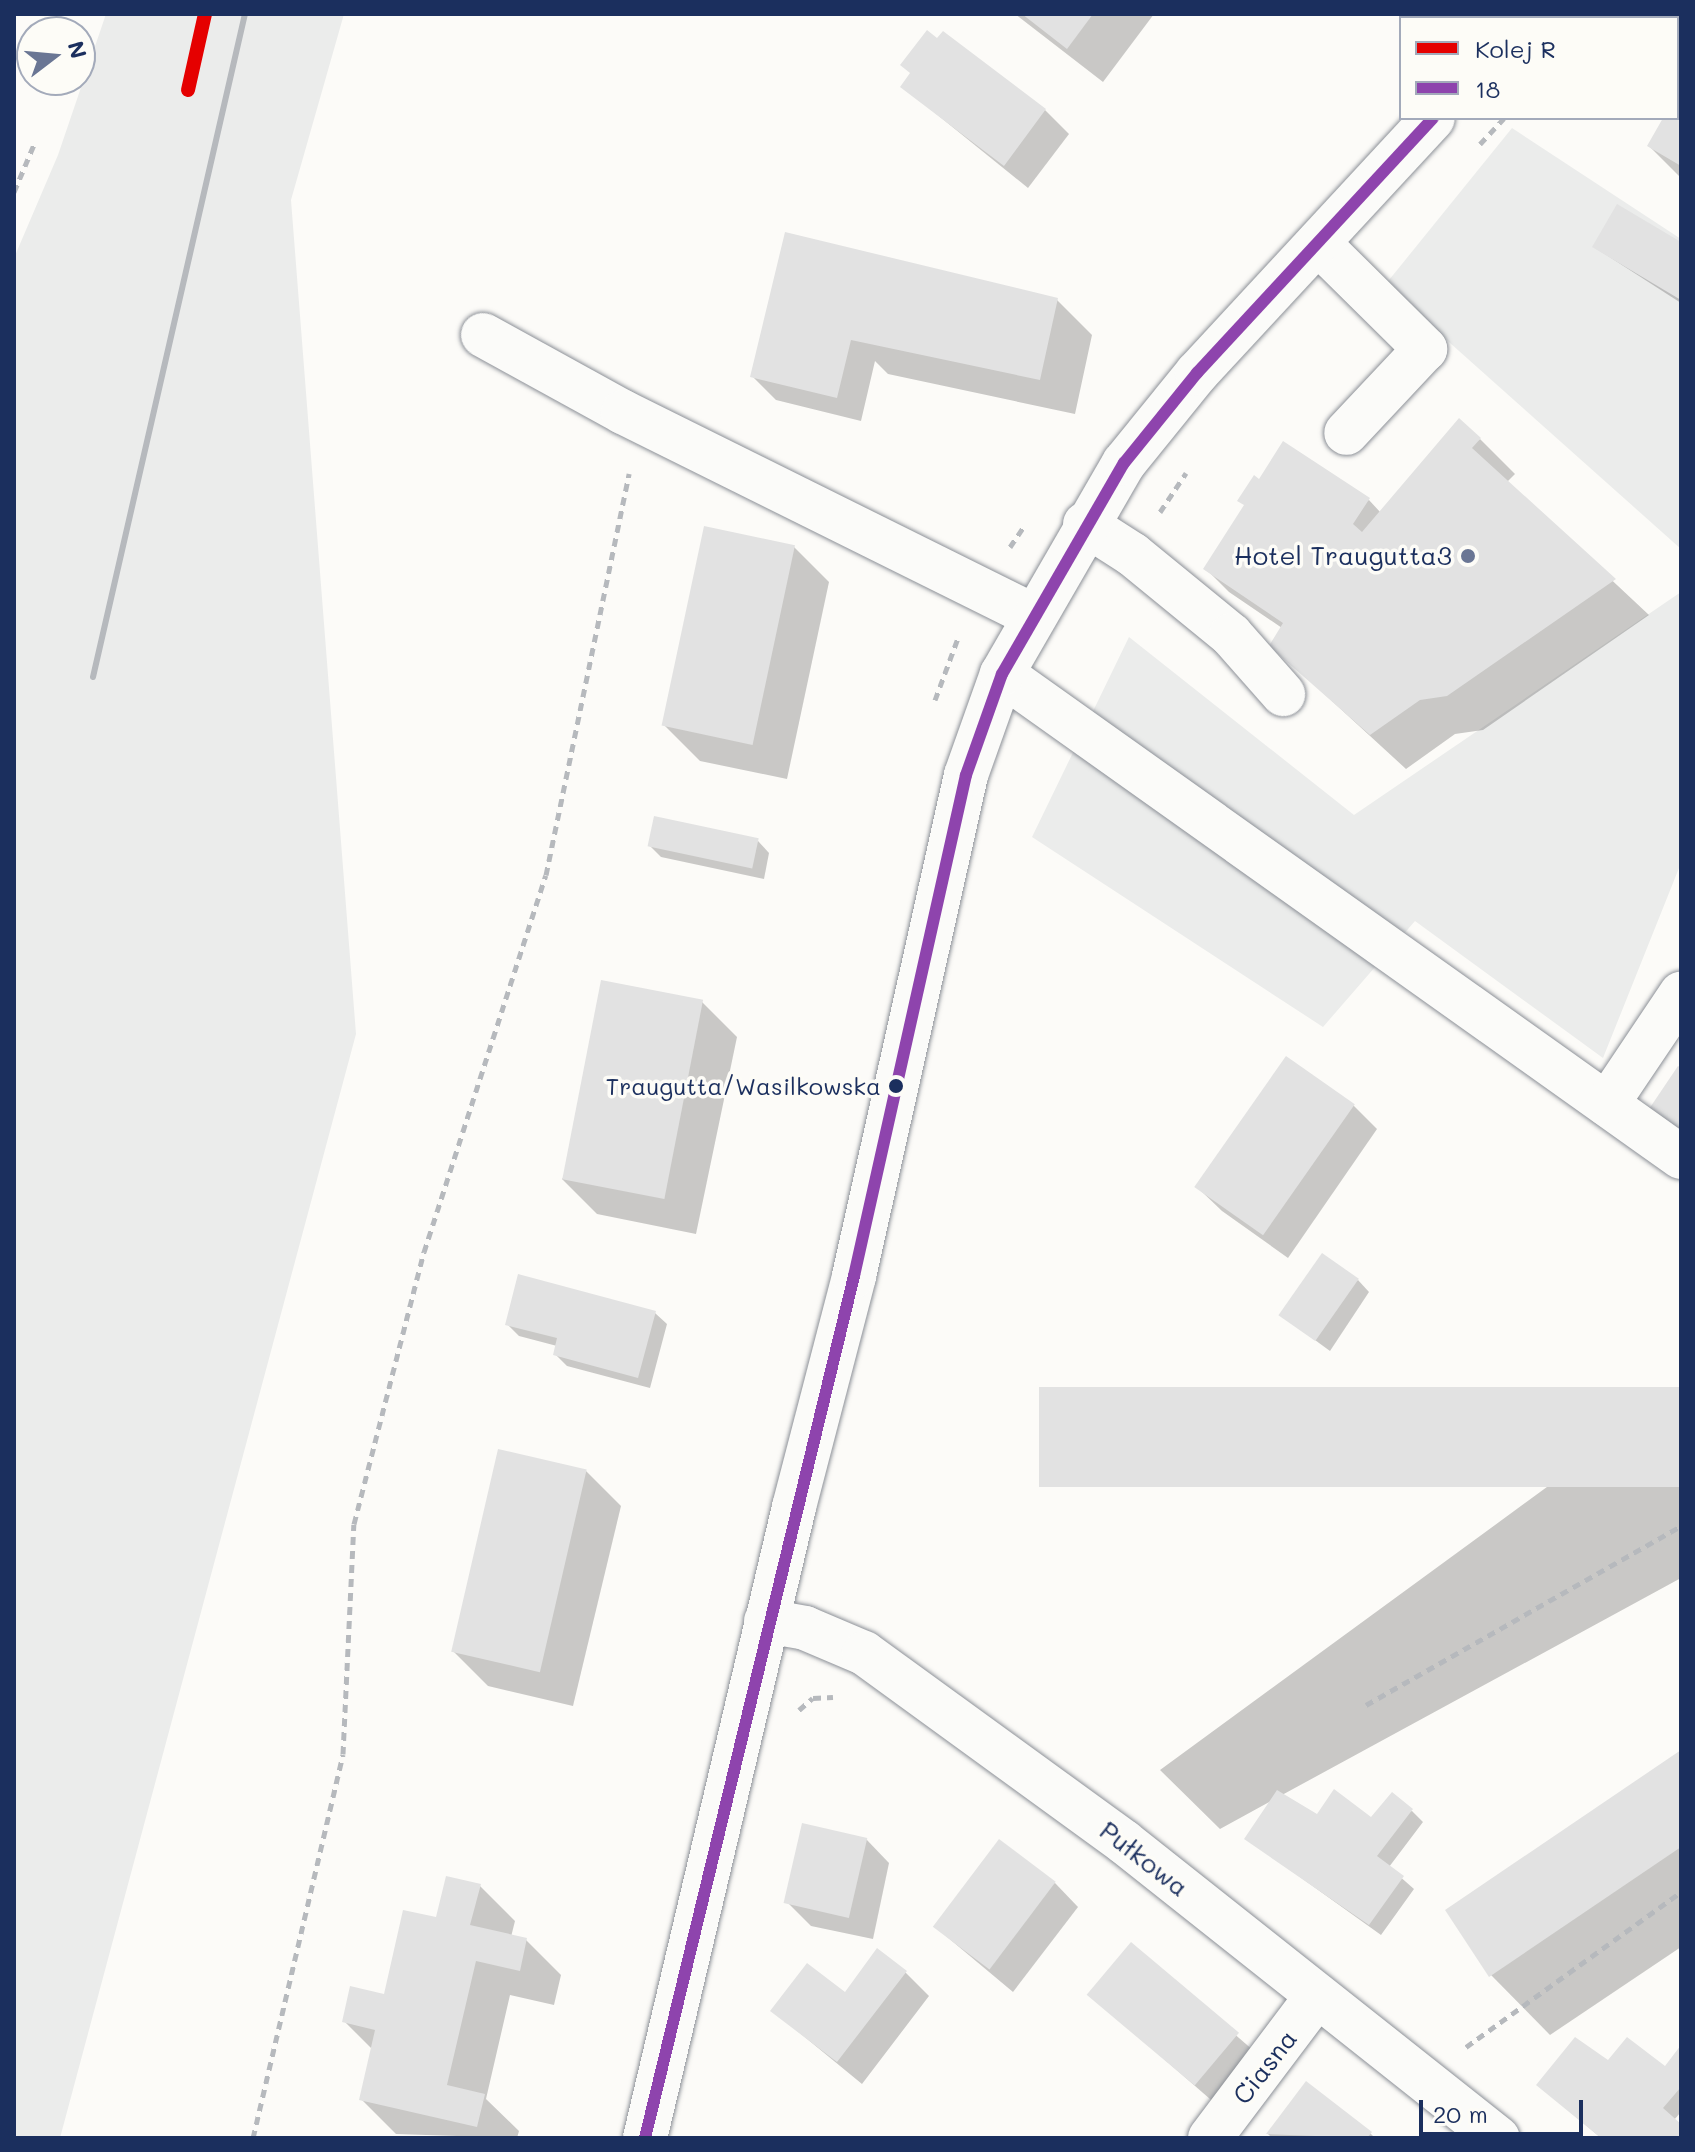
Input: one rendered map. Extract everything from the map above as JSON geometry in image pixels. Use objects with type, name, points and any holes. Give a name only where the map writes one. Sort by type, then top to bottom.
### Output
[{"type":"street","points":[[645,2138],[766,1621],[854,1276],[966,775],[1002,674],[1032,615],[1124,463],[1197,373],[1431,120]]},
{"type":"street","points":[[1318,243],[1425,349],[1346,433]]},
{"type":"street","points":[[483,335],[643,422],[1032,615]]},
{"type":"street","points":[[1085,524],[1132,554],[1231,635],[1283,694]]},
{"type":"street","points":[[1002,674],[1681,1157]]},
{"type":"street","points":[[1607,1104],[1681,994]]},
{"type":"street","name":"Pułkowa","points":[[766,1621],[805,1628],[864,1653],[1124,1842],[1498,2138]]},
{"type":"street","name":"Ciasna","points":[[1210,2138],[1317,1996]]},
{"type":"path","points":[[1472,152],[1502,120]]},
{"type":"path","points":[[14,192],[35,142]]},
{"type":"path","points":[[253,2138],[343,1754],[354,1524],[424,1252],[546,875],[611,541],[643,422]]},
{"type":"path","points":[[1132,554],[1189,469]]},
{"type":"path","points":[[1366,1705],[1681,1526]]},
{"type":"path","points":[[1462,2050],[1681,1892]]},
{"type":"shaded area","points":[[106,14],[344,14],[291,200],[356,1034],[60,2138],[14,2138],[14,258],[58,155],[78,96],[96,96],[96,43]]},
{"type":"shaded area","points":[[1512,128],[1681,239],[1681,549],[1385,285]]},
{"type":"shaded area","points":[[1681,592],[1681,863],[1603,1058],[1415,921],[1323,1027],[1032,837],[1129,637],[1354,815]]},
{"type":"building","points":[[1022,14],[1093,14],[1067,49]]},
{"type":"building","points":[[927,30],[937,38],[943,31],[1046,109],[1004,166],[900,87],[910,73],[900,65]]},
{"type":"building","points":[[1681,87],[1681,166],[1647,146],[1662,120],[1679,120]]},
{"type":"building","points":[[1617,204],[1681,242],[1681,300],[1592,247]]},
{"type":"building","points":[[785,232],[1058,298],[1040,380],[851,340],[837,398],[750,377]]},
{"type":"building","name":"Hotel Traugutta3","points":[[1459,418],[1481,438],[1472,448],[1616,579],[1447,696],[1420,700],[1370,735],[1269,646],[1283,623],[1203,569],[1244,505],[1237,501],[1254,475],[1259,479],[1283,441],[1370,498],[1353,524],[1362,532]]},
{"type":"building","points":[[704,526],[795,545],[753,745],[662,726]]},
{"type":"building","points":[[654,816],[759,838],[752,869],[648,846]]},
{"type":"building","points":[[601,980],[703,1000],[664,1199],[562,1179]]},
{"type":"building","points":[[1286,1056],[1355,1104],[1263,1235],[1194,1187]]},
{"type":"building","points":[[1678,1066],[1681,1068],[1681,1134],[1647,1112]]},
{"type":"building","points":[[1322,1253],[1359,1279],[1315,1341],[1278,1315]]},
{"type":"building","points":[[518,1274],[656,1311],[638,1378],[553,1355],[557,1338],[505,1325]]},
{"type":"building","points":[[1039,1387],[1681,1387],[1681,1487],[1039,1487]]},
{"type":"building","points":[[498,1449],[587,1469],[540,1672],[451,1652]]},
{"type":"building","points":[[1681,1750],[1681,1847],[1489,1977],[1445,1910]]},
{"type":"building","points":[[1334,1789],[1371,1817],[1392,1792],[1413,1809],[1377,1856],[1404,1876],[1369,1925],[1244,1839],[1277,1790],[1317,1814]]},
{"type":"building","points":[[802,1823],[867,1838],[849,1918],[784,1903]]},
{"type":"building","points":[[999,1839],[1056,1882],[990,1970],[933,1927]]},
{"type":"building","points":[[446,1876],[481,1884],[470,1925],[527,1938],[520,1971],[476,1961],[447,2085],[485,2094],[477,2127],[359,2100],[375,2030],[342,2022],[350,1986],[384,1994],[403,1910],[436,1917]]},
{"type":"building","points":[[1131,1942],[1239,2033],[1195,2085],[1087,1995]]},
{"type":"building","points":[[877,1948],[907,1971],[837,2062],[770,2011],[807,1963],[845,1992]]},
{"type":"building","points":[[1575,2037],[1608,2060],[1627,2037],[1665,2066],[1681,2045],[1681,2087],[1663,2108],[1681,2124],[1681,2138],[1601,2138],[1536,2085]]},
{"type":"building","points":[[1306,2081],[1372,2132],[1367,2138],[1266,2134]]},
{"type":"railway","points":[[93,677],[245,14]]},
{"type":"rail line","name":"R","points":[[188,90],[205,14]]},
{"type":"transit line","name":"18","points":[[645,2138],[854,1276],[966,775],[1002,674],[1124,463],[1197,373],[1431,120]]},
{"type":"place","name":"Hotel Traugutta3","points":[[1468,556]]},
{"type":"place","name":"Traugutta/Wasilkowska","points":[[896,1086]]}]
